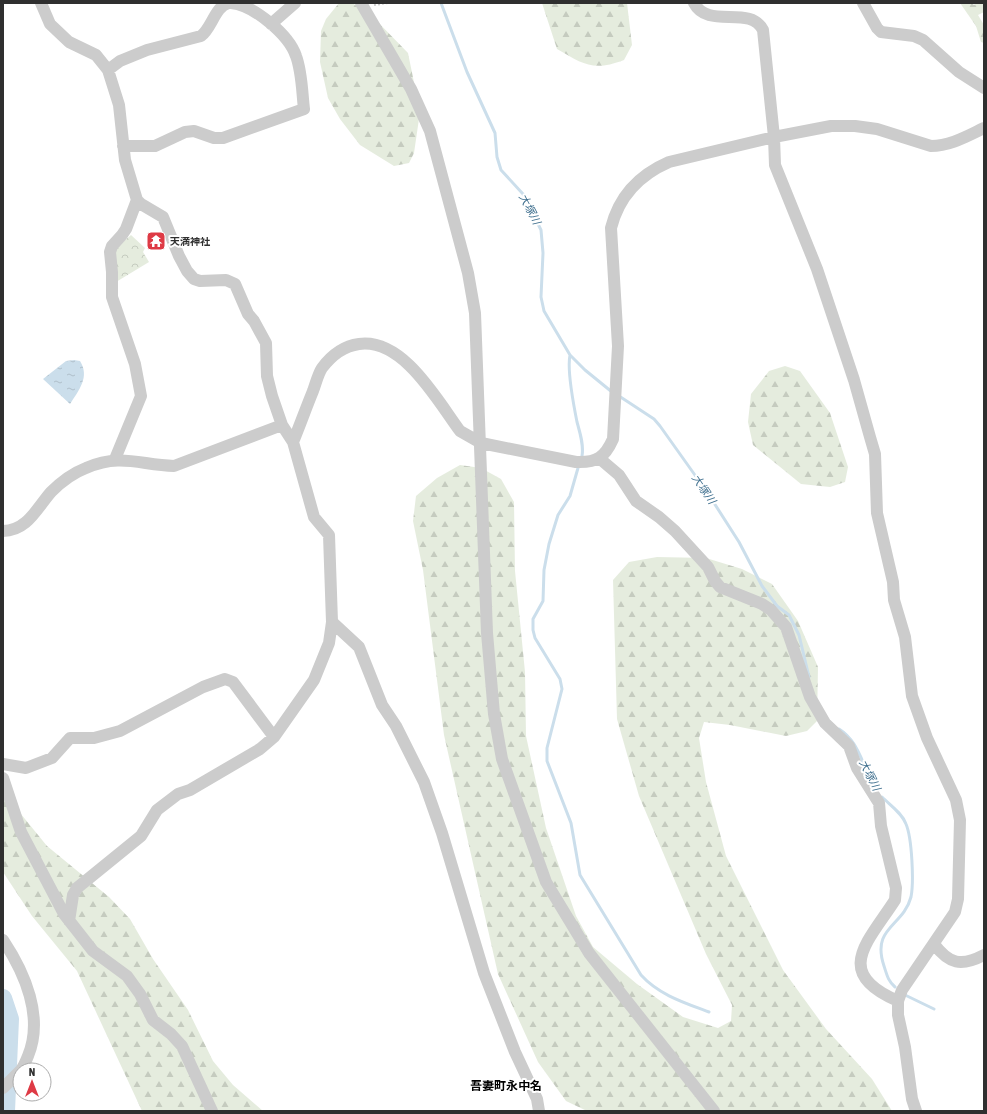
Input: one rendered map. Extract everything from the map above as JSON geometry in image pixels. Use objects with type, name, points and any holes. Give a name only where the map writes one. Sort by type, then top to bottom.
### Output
[{"type":"street","points":[[41,3],[50,24],[69,42],[96,55],[108,70],[119,105],[125,160],[137,200],[140,204],[163,217],[179,256],[187,271],[194,279],[200,281],[226,280],[235,284],[248,314],[254,321],[266,343],[267,376],[282,425],[293,442],[314,517],[329,535],[332,622],[329,643],[314,680],[274,737],[260,749],[190,790],[178,794],[157,810],[141,836],[77,888],[73,894],[69,921]]},
{"type":"street","points":[[108,70],[120,61],[147,50],[201,36],[206,33],[221,7],[230,3],[250,8],[271,24],[293,49],[296,56],[304,109],[223,138],[214,138],[194,131],[185,132],[155,146],[123,146]]},
{"type":"street","points":[[271,24],[295,3]]},
{"type":"street","points":[[361,3],[410,89],[430,130],[438,155],[468,273],[475,313],[487,633],[494,714],[504,766],[546,882],[589,954],[714,1111]]},
{"type":"street","points":[[694,3],[699,11],[706,15],[748,19],[761,26],[766,50],[775,165],[817,269],[854,380],[875,454],[877,512],[893,582],[894,600],[905,637],[912,696],[928,738],[956,800],[960,820],[958,899],[955,912],[902,990],[898,1001],[898,1015],[905,1047],[912,1100],[916,1111]]},
{"type":"street","points":[[863,3],[877,28],[881,32],[914,36],[923,40],[959,72],[984,88]]},
{"type":"street","points":[[293,442],[321,369],[340,351],[350,345],[366,343],[382,346],[399,355],[418,374],[460,431],[481,443],[576,462],[589,462],[599,458],[608,450],[613,439],[616,393],[618,346],[611,228],[614,215],[621,202],[640,178],[654,168],[669,162],[774,137],[831,126],[876,128],[931,146],[950,144],[984,128]]},
{"type":"street","points":[[115,459],[141,401],[141,390],[135,364],[112,297],[110,252],[112,246],[122,236],[137,200]]},
{"type":"street","points":[[3,531],[21,528],[64,480],[87,468],[115,459],[174,466],[282,425]]},
{"type":"street","points":[[599,458],[619,475],[636,501],[659,517],[675,531],[708,567],[715,581],[720,587],[762,604],[771,610],[786,627],[810,697],[825,723],[849,746],[857,768],[879,803],[881,826],[896,888],[896,894],[895,900],[862,952],[859,966],[862,975],[869,982],[885,995],[898,1001]]},
{"type":"street","points":[[332,622],[359,647],[382,704],[396,726],[424,782],[442,832],[484,973],[537,1099],[539,1111]]},
{"type":"street","points":[[3,764],[26,768],[52,758],[70,738],[94,738],[120,731],[203,687],[224,679],[233,682],[274,737]]},
{"type":"street","points":[[3,778],[21,832],[64,914],[93,951],[127,976],[140,994],[153,1020],[171,1034],[182,1046],[212,1111]]},
{"type":"street","points":[[3,940],[27,985],[33,1011],[32,1045],[24,1062]]},
{"type":"street","points":[[934,944],[944,956],[951,960],[968,961],[984,955]]},
{"type":"street","points":[[3,1088],[12,1079]]},
{"type":"green space","points":[[339,3],[352,3],[370,14],[408,53],[420,112],[414,153],[409,163],[394,166],[360,145],[340,119],[328,98],[320,62],[321,31],[326,19]]},
{"type":"green space","points":[[542,3],[627,3],[632,45],[624,60],[613,64],[596,66],[589,65],[574,59],[557,49]]},
{"type":"green space","points":[[960,3],[971,3],[974,5],[977,3],[984,3],[984,12],[978,15],[984,25],[984,43],[981,42],[976,26]]},
{"type":"green space","points":[[131,235],[145,248],[143,252],[149,262],[116,282],[116,248]]},
{"type":"green space","points":[[785,366],[800,371],[830,413],[848,467],[845,482],[830,487],[801,484],[753,445],[748,422],[751,394],[769,371]]},
{"type":"green space","points":[[460,465],[481,468],[501,479],[514,502],[515,571],[525,672],[526,736],[546,828],[576,916],[593,947],[637,984],[683,1017],[718,1028],[731,1021],[732,1005],[706,954],[639,796],[617,719],[613,580],[629,562],[657,557],[706,558],[742,569],[772,584],[798,621],[818,667],[817,721],[807,731],[786,736],[730,725],[704,722],[699,738],[706,782],[726,856],[783,970],[826,1029],[872,1079],[892,1111],[587,1111],[566,1101],[538,1062],[498,974],[444,735],[423,570],[413,521],[416,496],[437,478]]},
{"type":"green space","points":[[3,792],[47,846],[109,897],[130,919],[153,959],[188,1010],[213,1061],[233,1085],[263,1111],[142,1111],[77,971],[32,916],[3,872]]},
{"type":"water","points":[[66,361],[80,361],[83,367],[84,378],[80,388],[70,404],[43,379]]},
{"type":"waterway","name":"大塚川","points":[[441,3],[467,72],[495,133],[497,157],[501,170],[523,194],[541,230],[543,253],[541,297],[544,311],[570,355],[585,370],[612,392]]},
{"type":"waterway","points":[[570,355],[569,369],[571,388],[582,443],[582,456]]},
{"type":"waterway","name":"大塚川","points":[[619,396],[654,419],[707,492],[739,542],[762,586],[777,606],[789,615],[799,635],[809,677]]},
{"type":"waterway","points":[[578,468],[570,496],[558,515],[549,544],[544,570],[543,601],[533,619],[535,638],[560,679],[562,689],[547,748],[547,761],[571,823],[580,875],[641,975],[664,993],[682,1002],[709,1012]]},
{"type":"waterway","name":"大塚川","points":[[839,729],[855,746],[872,780]]},
{"type":"waterway","name":"大塚川","points":[[882,797],[899,813],[906,824],[910,839],[912,860],[911,897],[902,915],[890,928],[882,943],[881,953],[884,966],[889,980],[895,987]]},
{"type":"waterway","name":"大塚川","points":[[905,995],[934,1009]]},
{"type":"waterway","points":[[3,998],[10,1019],[6,1111]]},
{"type":"place","name":"天満神社","points":[[156,241]]},
{"type":"district","name":"吾妻町永中名","points":[[506,1086]]}]
